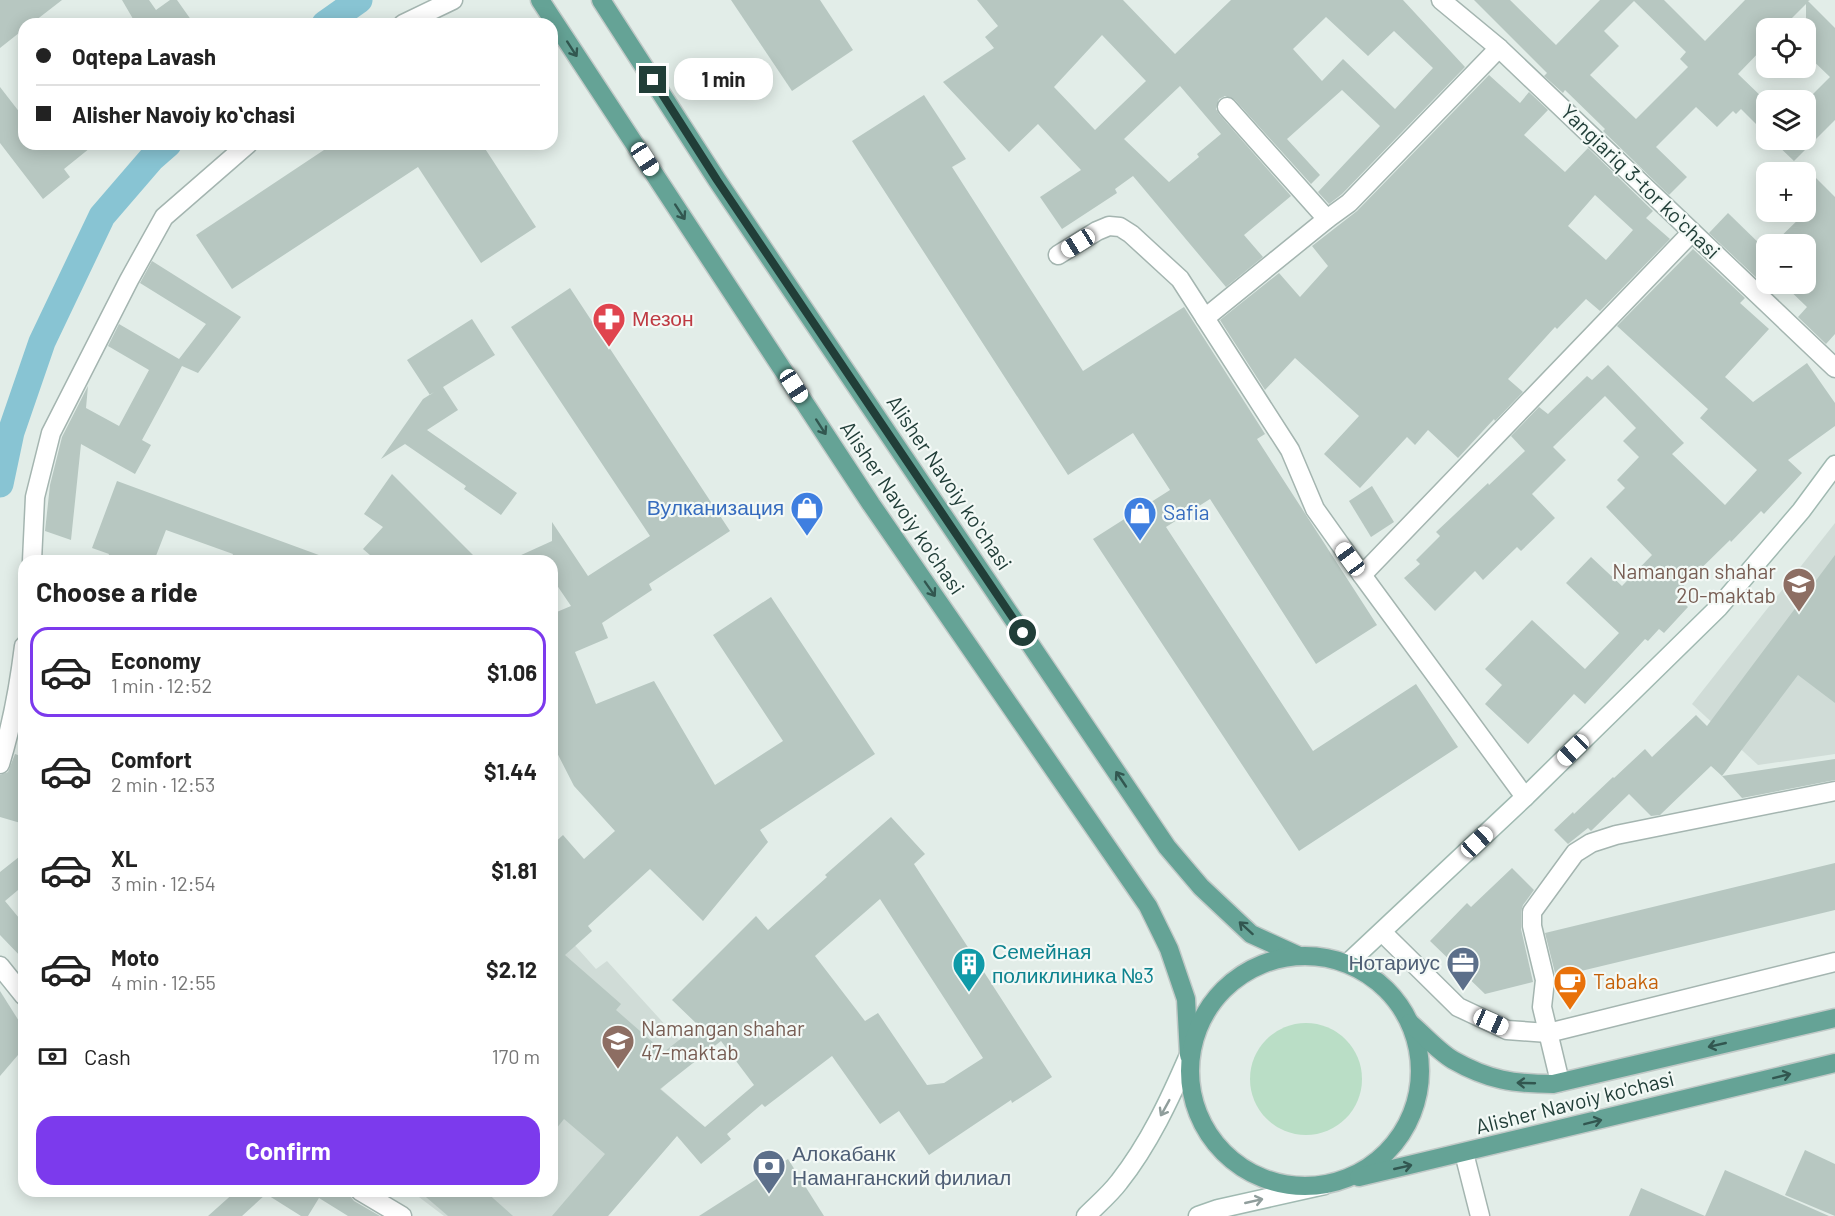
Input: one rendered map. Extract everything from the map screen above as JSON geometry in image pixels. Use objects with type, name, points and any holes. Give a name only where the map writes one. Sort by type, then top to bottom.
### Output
[{"type":"main road","name":"Alisher Navoiy ko'chasi","points":[[540,0],[552,18]]},
{"type":"main road","name":"Alisher Navoiy koʻchasi","points":[[601,0],[717,180],[1167,847],[1201,886],[1251,934],[1297,955]]},
{"type":"main road","name":"Alisher Navoiy ko'chasi","points":[[558,27],[871,504],[1148,906],[1169,949],[1186,999],[1190,1091],[1202,1126],[1224,1155],[1254,1176],[1289,1186],[1325,1185],[1464,1154],[1835,1063]]},
{"type":"main road","points":[[1189,1055],[1201,1017],[1226,986],[1258,965],[1297,955],[1323,957],[1347,963],[1370,975],[1394,996],[1410,1023],[1420,1056],[1419,1092],[1407,1125],[1387,1153],[1359,1174],[1325,1185]]},
{"type":"main road","name":"Alisher Navoiy ko'chasi","points":[[1410,1023],[1452,1059],[1500,1081],[1522,1084],[1560,1082],[1835,1018]]},
{"type":"street","points":[[416,18],[453,0]]},
{"type":"street","name":"Yangiariq 3-tor koʻchasi","points":[[1440,0],[1499,48],[1835,368]]},
{"type":"street","points":[[1205,318],[1349,203],[1499,48]]},
{"type":"street","points":[[1227,107],[1327,219]]},
{"type":"street","points":[[32,555],[34,497],[51,433],[129,280],[164,217],[241,150]]},
{"type":"street","points":[[1058,255],[1097,231],[1109,226],[1120,227],[1131,234],[1180,279],[1290,450],[1315,509],[1525,797]]},
{"type":"street","points":[[1362,575],[1692,232]]},
{"type":"street","points":[[1347,963],[1525,797],[1719,608],[1801,512],[1835,465]]},
{"type":"street","points":[[0,764],[18,694]]},
{"type":"street","points":[[1560,1082],[1542,1007],[1545,980],[1532,926],[1532,912],[1575,853],[1591,843],[1616,835],[1835,791]]},
{"type":"street","points":[[1382,932],[1458,1007],[1507,1030],[1548,1033],[1835,962]]},
{"type":"street","points":[[0,966],[18,988]]},
{"type":"street","points":[[1086,1216],[1119,1183],[1145,1143],[1170,1099],[1189,1055]]},
{"type":"street","points":[[1464,1154],[1480,1216]]},
{"type":"street","points":[[1198,1216],[1218,1209],[1325,1185]]},
{"type":"street","points":[[370,1197],[402,1216]]},
{"type":"shaded area","name":"Namangan shahar 20-maktab","points":[[1835,523],[1835,754],[1758,765],[1692,704]]},
{"type":"shaded area","name":"Namangan shahar 47-maktab","points":[[558,926],[596,969],[607,961],[679,1040],[672,1079],[661,1089],[693,1117],[608,1216],[444,1216],[419,1197],[558,1197]]},
{"type":"green space","points":[[1306,1023],[1327,1027],[1345,1040],[1358,1058],[1362,1079],[1358,1100],[1345,1118],[1327,1131],[1306,1135],[1285,1131],[1267,1118],[1254,1100],[1250,1079],[1254,1058],[1267,1040],[1285,1027]]},
{"type":"building","points":[[0,0],[62,0],[39,18],[18,18],[18,34],[0,48]]},
{"type":"building","points":[[122,0],[149,0],[156,10],[170,0],[177,0],[190,18],[132,18]]},
{"type":"building","points":[[731,0],[820,0],[853,50],[792,91]]},
{"type":"building","points":[[977,0],[1123,0],[1175,54],[1231,0],[1403,0],[1465,67],[1342,194],[1329,204],[1318,192],[1380,126],[1342,90],[1287,139],[1320,175],[1311,184],[1235,100],[1225,96],[1219,99],[1216,109],[1219,114],[1291,196],[1244,235],[1263,257],[1226,287],[1133,176],[1115,189],[1117,193],[1062,229],[1040,197],[1081,170],[1038,124],[1009,152],[943,82],[994,48],[985,37],[998,26]],"holes":[[[1326,17],[1368,56],[1394,31],[1433,68],[1395,109],[1343,59],[1322,81],[1293,49]],[[1102,35],[1146,81],[1095,130],[1054,87]],[[1180,86],[1221,134],[1197,154],[1199,157],[1169,182],[1124,139]]]},
{"type":"building","points":[[1474,0],[1510,0],[1556,45],[1600,0],[1664,0],[1705,41],[1745,0],[1810,0],[1808,1],[1835,28],[1835,120],[1816,139],[1816,91],[1830,77],[1816,64],[1816,18],[1806,18],[1806,4],[1792,18],[1756,18],[1756,55],[1738,74],[1756,91],[1756,124],[1741,109],[1736,114],[1733,111],[1717,127],[1696,107],[1656,147],[1687,177],[1669,195],[1603,131],[1605,129],[1565,90],[1563,93],[1544,76],[1547,73]],"holes":[[[1634,1],[1686,52],[1680,59],[1688,67],[1636,119],[1590,75],[1619,46],[1604,31]]]},
{"type":"building","points":[[1489,75],[1520,103],[1529,92],[1548,110],[1524,135],[1565,172],[1588,148],[1653,211],[1646,218],[1670,239],[1600,311],[1586,299],[1557,329],[1555,327],[1508,379],[1523,392],[1458,458],[1428,430],[1415,445],[1407,437],[1360,488],[1324,454],[1359,416],[1295,358],[1265,390],[1220,320],[1279,273],[1300,297],[1328,266],[1312,246],[1357,211]],"holes":[[[1595,195],[1633,230],[1606,260],[1568,226]]]},
{"type":"building","points":[[0,87],[18,110],[18,150],[88,150],[64,169],[70,177],[43,199],[0,143]]},
{"type":"building","points":[[924,95],[966,159],[952,167],[1083,371],[1184,307],[1265,434],[1257,439],[1377,625],[1316,664],[1210,499],[1166,527],[1313,751],[1416,684],[1458,747],[1299,851],[1093,539],[1170,490],[1133,433],[1068,475],[852,141]]},
{"type":"building","points":[[324,150],[486,150],[536,227],[481,263],[418,167],[232,289],[196,235]]},
{"type":"building","points":[[1782,150],[1805,150],[1794,161]]},
{"type":"building","points":[[1816,178],[1835,197],[1835,334],[1826,344],[1798,317],[1807,307],[1793,294],[1816,294],[1816,234],[1783,234],[1796,222],[1816,222]]},
{"type":"building","points":[[1728,213],[1756,240],[1756,277],[1709,233]]},
{"type":"building","points":[[1693,249],[1745,298],[1740,303],[1769,329],[1725,377],[1753,402],[1807,363],[1835,403],[1835,426],[1788,460],[1802,473],[1764,514],[1761,511],[1675,594],[1688,607],[1664,633],[1659,629],[1648,641],[1645,639],[1585,704],[1574,694],[1528,744],[1485,704],[1502,685],[1485,669],[1532,620],[1585,669],[1619,633],[1566,583],[1591,557],[1622,586],[1652,555],[1606,507],[1625,488],[1617,480],[1639,457],[1623,441],[1636,428],[1605,396],[1553,447],[1566,460],[1532,494],[1555,518],[1521,551],[1517,547],[1483,580],[1475,571],[1435,611],[1404,578],[1420,564],[1416,560],[1440,536],[1436,532],[1525,451],[1511,436],[1539,407],[1548,414],[1587,376],[1592,380],[1608,365],[1684,443],[1672,454],[1725,505],[1757,470],[1700,418],[1708,409],[1617,326]]},
{"type":"building","points":[[152,261],[241,317],[198,373],[182,366],[142,440],[151,445],[135,474],[81,444],[71,540],[45,531],[50,485],[62,437],[88,386],[86,408],[119,426],[149,370],[108,346],[119,324],[179,359],[206,324],[140,283]]},
{"type":"building","points":[[570,288],[730,531],[649,584],[652,590],[602,623],[608,638],[575,652],[596,704],[654,681],[715,785],[783,741],[713,635],[771,597],[875,754],[760,830],[768,842],[703,921],[650,869],[588,926],[592,931],[565,955],[621,1004],[616,1010],[664,1052],[698,1025],[672,1000],[756,916],[768,930],[827,877],[825,875],[891,817],[925,854],[914,864],[1052,1077],[1012,1103],[1011,1100],[929,1155],[899,1111],[880,1124],[832,1056],[765,1107],[762,1104],[727,1134],[731,1139],[701,1164],[677,1136],[608,1216],[552,1216],[605,1154],[564,1119],[558,1126],[558,840],[563,835],[584,859],[615,831],[574,786],[558,755],[558,611],[571,606],[558,587],[558,555],[521,555],[552,541],[552,522],[588,576],[650,536],[511,327]],"holes":[[[880,899],[983,1058],[944,1083],[927,1085],[878,1013],[865,1021],[815,956]],[[721,1041],[754,1085],[705,1127],[660,1089]]]},
{"type":"building","points":[[472,319],[495,355],[443,387],[458,410],[427,430],[517,493],[501,515],[464,489],[466,486],[405,444],[381,459],[423,399],[430,395],[407,360]]},
{"type":"building","points":[[392,474],[473,555],[370,555],[363,549],[383,527],[364,514]]},
{"type":"building","points":[[117,481],[319,555],[233,555],[166,530],[156,555],[109,555],[92,548]]},
{"type":"building","points":[[1372,486],[1394,522],[1371,537],[1349,501]]},
{"type":"building","points":[[1835,555],[1835,703],[1798,675],[1722,776],[1711,766],[1660,815],[1651,816],[1629,794],[1591,831],[1588,828],[1568,844],[1554,830],[1645,749],[1652,757],[1696,715],[1707,726]]},
{"type":"building","points":[[15,754],[18,755],[18,822],[0,817],[0,775],[8,772]]},
{"type":"building","points":[[1835,759],[1835,780],[1742,798],[1722,776]]},
{"type":"building","points":[[18,858],[18,890],[5,901],[18,917],[18,954],[0,935],[0,872]]},
{"type":"building","points":[[1835,863],[1835,910],[1556,977],[1545,933]]},
{"type":"building","points":[[1512,868],[1534,890],[1523,905],[1521,912],[1521,929],[1533,982],[1485,994],[1430,941],[1467,903],[1471,907]]},
{"type":"building","points":[[0,991],[18,1020],[18,1055],[0,1076]]},
{"type":"building","points":[[1805,1150],[1835,1164],[1835,1216],[1785,1195]]},
{"type":"building","name":"Алокабанк Наманганский филиал","points":[[788,1159],[824,1216],[699,1216]]},
{"type":"building","points":[[1725,1170],[1829,1216],[1705,1216]]},
{"type":"building","points":[[1641,1188],[1705,1216],[1629,1216]]},
{"type":"building","points":[[229,1197],[263,1197],[242,1216],[208,1216]]},
{"type":"building","points":[[271,1197],[351,1197],[380,1216],[348,1216],[319,1198],[308,1216],[301,1216]]},
{"type":"building","points":[[426,1197],[492,1197],[513,1216],[448,1216]]},
{"type":"waterway","points":[[334,18],[359,0]]},
{"type":"waterway","points":[[0,484],[11,432],[42,342],[102,216],[161,150]]},
{"type":"place","name":"Мезон","points":[[609,348]]},
{"type":"place","name":"Вулканизация","points":[[807,537]]},
{"type":"place","name":"Safia","points":[[1140,542]]},
{"type":"place","name":"Namangan shahar 20-maktab","points":[[1799,613]]},
{"type":"place","name":"Нотариус","points":[[1463,992]]},
{"type":"place","name":"Семейная поликлиника №3","points":[[969,993]]},
{"type":"place","name":"Tabaka","points":[[1570,1011]]},
{"type":"place","name":"Namangan shahar 47-maktab","points":[[618,1070]]},
{"type":"place","name":"Алокабанк Наманганский филиал","points":[[769,1195]]},
{"type":"route","points":[[653,80],[717,180],[1023,633]]}]
